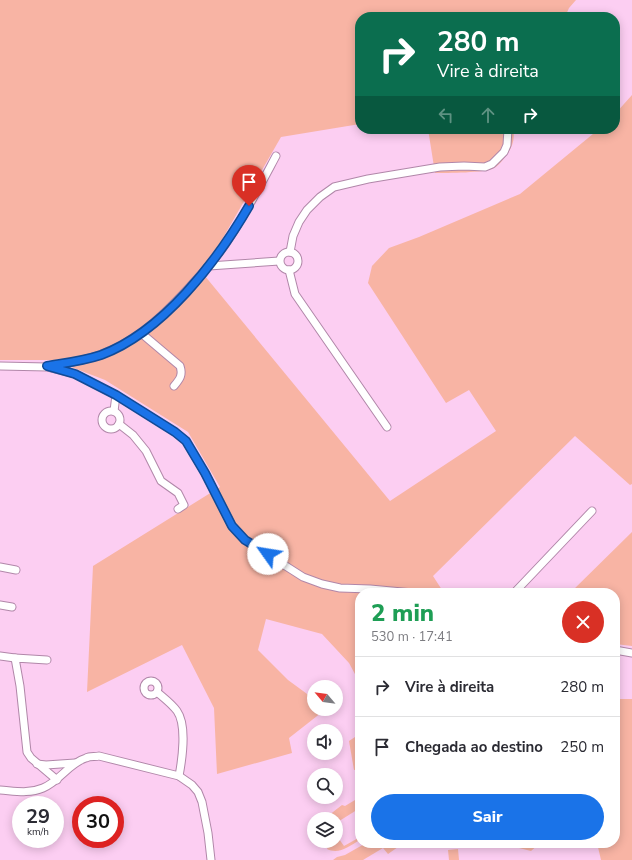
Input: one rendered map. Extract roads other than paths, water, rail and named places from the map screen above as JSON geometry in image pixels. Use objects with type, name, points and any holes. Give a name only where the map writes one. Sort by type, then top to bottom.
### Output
[{"type":"street","points":[[290,252],[293,236],[299,222],[307,210],[320,197],[334,187],[368,179],[440,167],[485,167],[492,164],[504,152],[507,145],[508,134]]},
{"type":"street","points":[[1,368],[47,366],[85,360],[119,347],[154,324],[209,266],[224,246],[237,226],[276,156]]},
{"type":"street","points":[[290,252],[295,254],[298,261],[295,268],[289,270],[282,268],[280,260],[283,254],[290,252]]},
{"type":"street","points":[[209,266],[280,260]]},
{"type":"street","points":[[289,270],[295,294],[387,427]]},
{"type":"street","points":[[141,333],[180,366],[182,373],[180,380],[174,386]]},
{"type":"street","points":[[47,366],[75,374],[116,395],[175,432],[186,441],[205,473],[232,526],[245,540],[303,577],[322,584],[340,588],[355,588]]},
{"type":"street","points":[[116,395],[114,411],[119,417],[119,424]]},
{"type":"street","points":[[114,411],[105,412],[102,417],[102,423],[105,427],[111,429],[119,424]]},
{"type":"street","points":[[119,424],[133,435],[146,451],[161,481],[178,494],[184,505],[178,509]]},
{"type":"street","points":[[519,588],[592,511]]},
{"type":"street","points":[[0,567],[16,570]]},
{"type":"street","points":[[0,604],[12,607]]},
{"type":"street","points":[[620,651],[632,653]]},
{"type":"street","points":[[0,656],[47,660]]},
{"type":"street","points":[[15,658],[20,686],[27,752],[37,764],[57,780]]},
{"type":"street","points":[[157,692],[173,707],[180,717],[183,755],[180,776]]},
{"type":"street","points":[[0,790],[24,792],[44,788],[57,780],[75,763],[87,757],[98,756],[180,776],[192,784],[198,792],[202,802],[211,860]]},
{"type":"street","points":[[37,764],[46,765],[75,763]]}]
